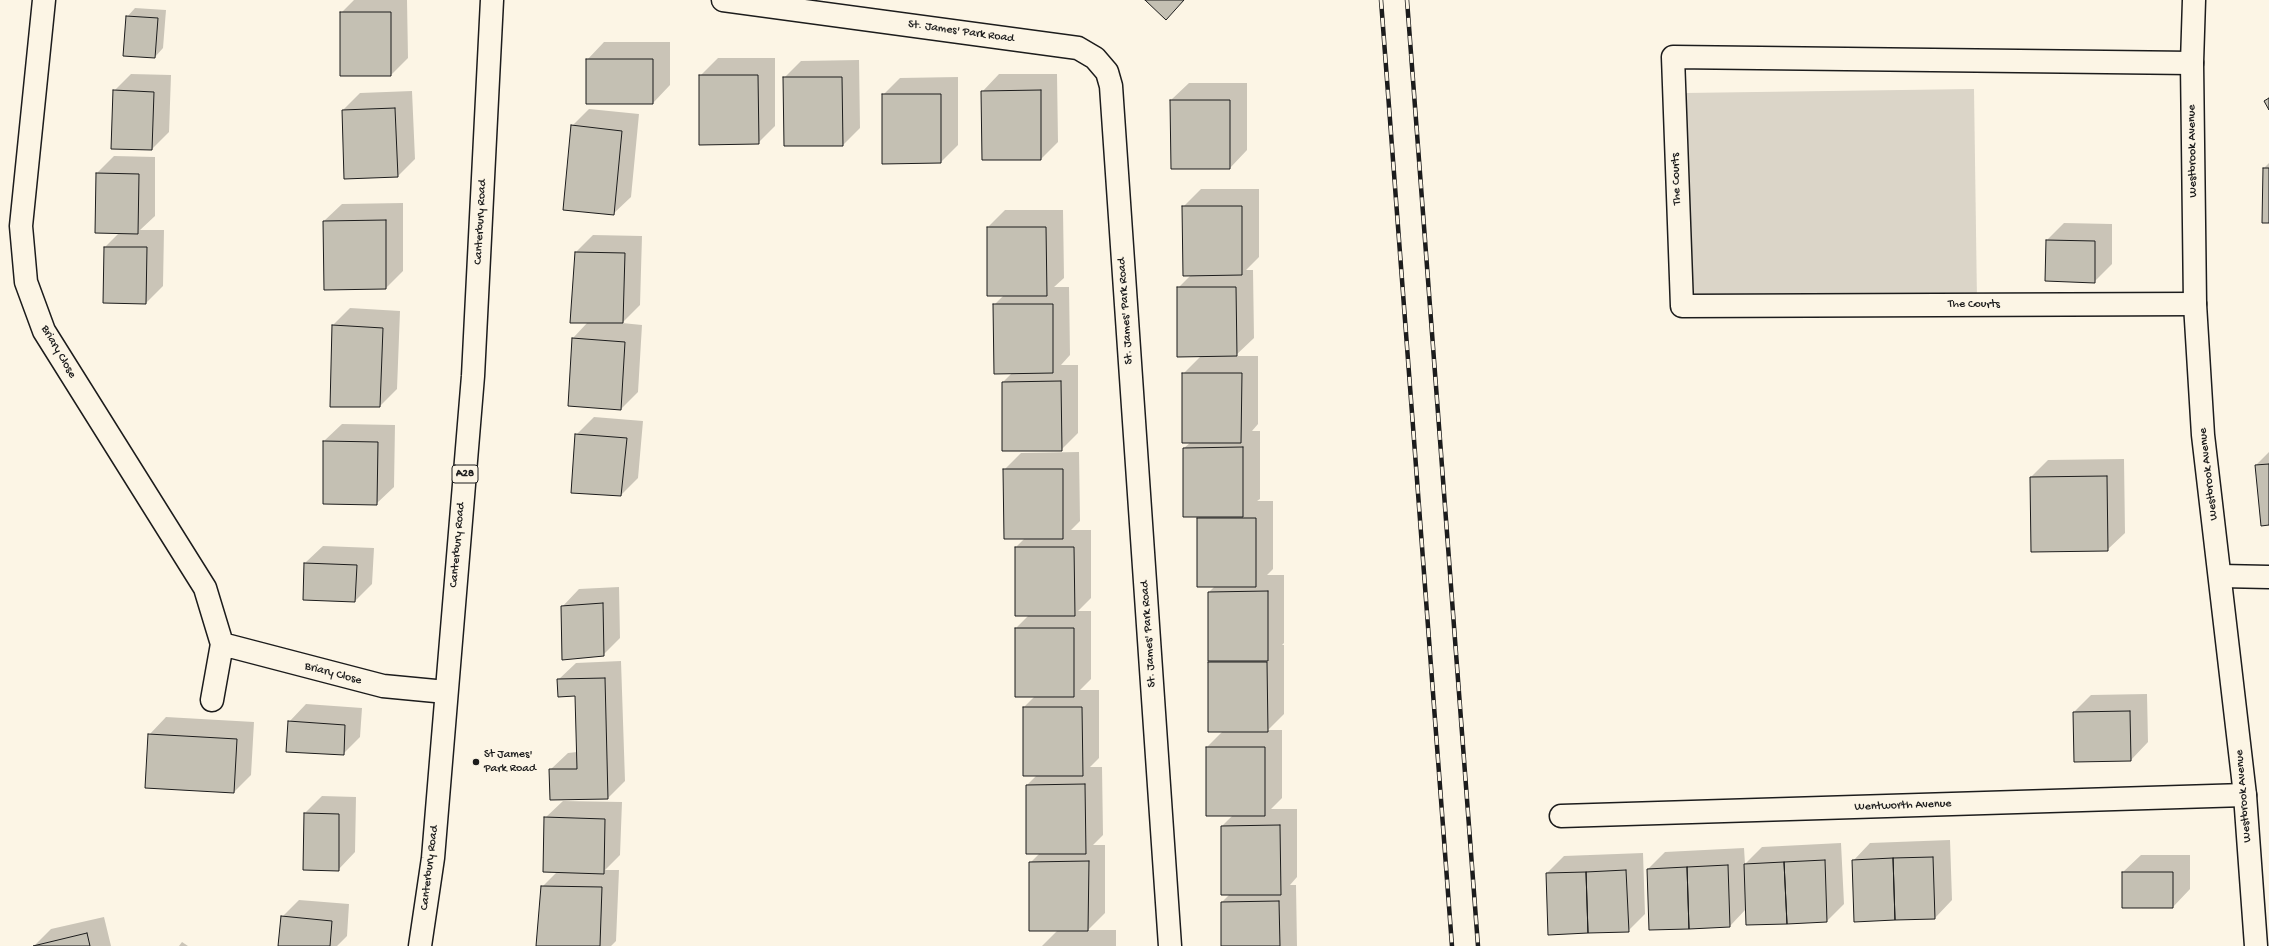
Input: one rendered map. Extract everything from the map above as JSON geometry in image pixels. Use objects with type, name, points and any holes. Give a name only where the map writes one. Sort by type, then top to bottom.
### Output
[{"type":"main road","name":"Briary Close","points":[[44,0],[22,226],[26,282],[44,331],[205,588],[222,644],[212,700]]},
{"type":"main road","name":"Canterbury Road","points":[[420,946],[433,858],[473,376],[492,0]]},
{"type":"main road","name":"St. James' Park Road","points":[[723,0],[1078,48],[1095,58],[1107,72],[1111,94],[1170,946]]},
{"type":"main road","name":"Westbrook Avenue","points":[[2194,0],[2192,63],[2195,304],[2204,435],[2245,795],[2256,946]]},
{"type":"main road","name":"The Courts","points":[[2192,63],[1673,57],[1682,306],[2195,304]]},
{"type":"main road","points":[[2221,576],[2269,577]]},
{"type":"main road","name":"Briary Close","points":[[222,644],[383,686],[446,692]]},
{"type":"main road","name":"Wentworth Avenue","points":[[1561,816],[2245,795]]},
{"type":"shaded area","points":[[1974,89],[1977,302],[1687,305],[1684,93]]},
{"type":"building","points":[[1145,0],[1184,0],[1166,20]]},
{"type":"building","points":[[340,12],[391,12],[391,76],[340,76]]},
{"type":"building","points":[[126,16],[158,18],[155,58],[123,56]]},
{"type":"building","points":[[586,59],[653,59],[653,104],[586,104]]},
{"type":"building","points":[[699,75],[758,75],[759,144],[699,145]]},
{"type":"building","points":[[783,77],[842,77],[843,146],[784,146]]},
{"type":"building","points":[[113,90],[154,92],[152,150],[111,149]]},
{"type":"building","points":[[1041,90],[1041,160],[982,160],[981,91]]},
{"type":"building","points":[[882,94],[941,94],[941,163],[882,164]]},
{"type":"building","points":[[2269,98],[2269,110],[2264,101]]},
{"type":"building","points":[[1170,100],[1230,100],[1230,169],[1171,169]]},
{"type":"building","points":[[395,108],[398,177],[344,179],[342,110]]},
{"type":"building","points":[[571,125],[622,131],[614,215],[563,210]]},
{"type":"building","points":[[2263,168],[2269,168],[2269,223],[2262,223]]},
{"type":"building","points":[[96,173],[139,174],[138,234],[95,233]]},
{"type":"building","points":[[1182,206],[1242,206],[1242,275],[1183,276]]},
{"type":"building","points":[[386,220],[386,289],[324,290],[323,221]]},
{"type":"building","points":[[987,227],[1046,227],[1047,296],[987,296]]},
{"type":"building","points":[[2046,240],[2095,241],[2095,283],[2045,281]]},
{"type":"building","points":[[104,247],[147,247],[146,304],[103,303]]},
{"type":"building","points":[[575,252],[625,253],[623,323],[570,323]]},
{"type":"building","points":[[1177,287],[1236,287],[1237,356],[1177,357]]},
{"type":"building","points":[[993,304],[1053,304],[1053,373],[994,374]]},
{"type":"building","points":[[332,325],[383,328],[380,407],[330,407]]},
{"type":"building","points":[[572,338],[625,342],[621,410],[568,406]]},
{"type":"building","points":[[1182,373],[1242,373],[1241,443],[1182,443]]},
{"type":"building","points":[[1061,381],[1062,451],[1002,451],[1002,382]]},
{"type":"building","points":[[575,434],[627,438],[621,496],[571,493]]},
{"type":"building","points":[[323,441],[378,442],[377,505],[323,504]]},
{"type":"building","points":[[1243,447],[1243,517],[1183,517],[1183,448]]},
{"type":"building","points":[[2269,464],[2269,525],[2261,526],[2255,465]]},
{"type":"building","points":[[1003,469],[1063,469],[1063,539],[1004,539]]},
{"type":"building","points":[[2107,476],[2108,551],[2031,552],[2030,477]]},
{"type":"building","points":[[1197,518],[1256,518],[1256,587],[1197,587]]},
{"type":"building","points":[[1015,547],[1074,547],[1075,616],[1015,616]]},
{"type":"building","points":[[304,563],[357,565],[355,602],[303,600]]},
{"type":"building","points":[[1268,591],[1268,661],[1208,661],[1208,592]]},
{"type":"building","points":[[603,603],[604,656],[562,660],[561,606]]},
{"type":"building","points":[[1015,628],[1074,628],[1074,697],[1015,697]]},
{"type":"building","points":[[1208,662],[1267,662],[1268,732],[1208,732]]},
{"type":"building","points":[[605,678],[608,799],[550,800],[549,769],[577,769],[575,696],[558,697],[557,679]]},
{"type":"building","points":[[1023,707],[1082,707],[1083,776],[1023,776]]},
{"type":"building","points":[[2130,711],[2131,761],[2074,762],[2073,712]]},
{"type":"building","points":[[288,721],[345,725],[344,755],[286,752]]},
{"type":"building","points":[[148,734],[237,739],[234,793],[145,788]]},
{"type":"building","points":[[1206,747],[1265,747],[1265,816],[1206,816]]},
{"type":"building","points":[[1085,784],[1086,854],[1026,854],[1026,785]]},
{"type":"building","points":[[304,813],[339,814],[339,871],[303,870]]},
{"type":"building","points":[[544,817],[605,819],[604,874],[543,872]]},
{"type":"building","points":[[1280,825],[1281,895],[1221,895],[1221,826]]},
{"type":"building","points":[[1933,857],[1935,919],[1895,920],[1893,858]]},
{"type":"building","points":[[1893,858],[1895,920],[1854,922],[1852,860]]},
{"type":"building","points":[[1825,860],[1827,922],[1787,924],[1784,862]]},
{"type":"building","points":[[1089,861],[1088,931],[1029,931],[1029,862]]},
{"type":"building","points":[[1784,862],[1787,924],[1746,925],[1744,864]]},
{"type":"building","points":[[1728,865],[1730,927],[1689,929],[1687,867]]},
{"type":"building","points":[[1687,867],[1689,929],[1649,930],[1647,869]]},
{"type":"building","points":[[1626,870],[1629,932],[1588,933],[1586,872]]},
{"type":"building","points":[[1586,872],[1588,933],[1548,935],[1546,873]]},
{"type":"building","points":[[2122,872],[2173,872],[2173,908],[2122,908]]},
{"type":"building","points":[[541,886],[602,887],[600,946],[536,946]]},
{"type":"building","points":[[1279,901],[1280,946],[1221,946],[1221,902]]},
{"type":"building","points":[[281,916],[332,921],[330,946],[278,946]]},
{"type":"building","points":[[87,933],[90,946],[33,946]]},
{"type":"railway","points":[[1381,0],[1452,946]]},
{"type":"railway","points":[[1407,0],[1478,946]]},
{"type":"place","name":"St James' Park Road","points":[[476,762]]}]
